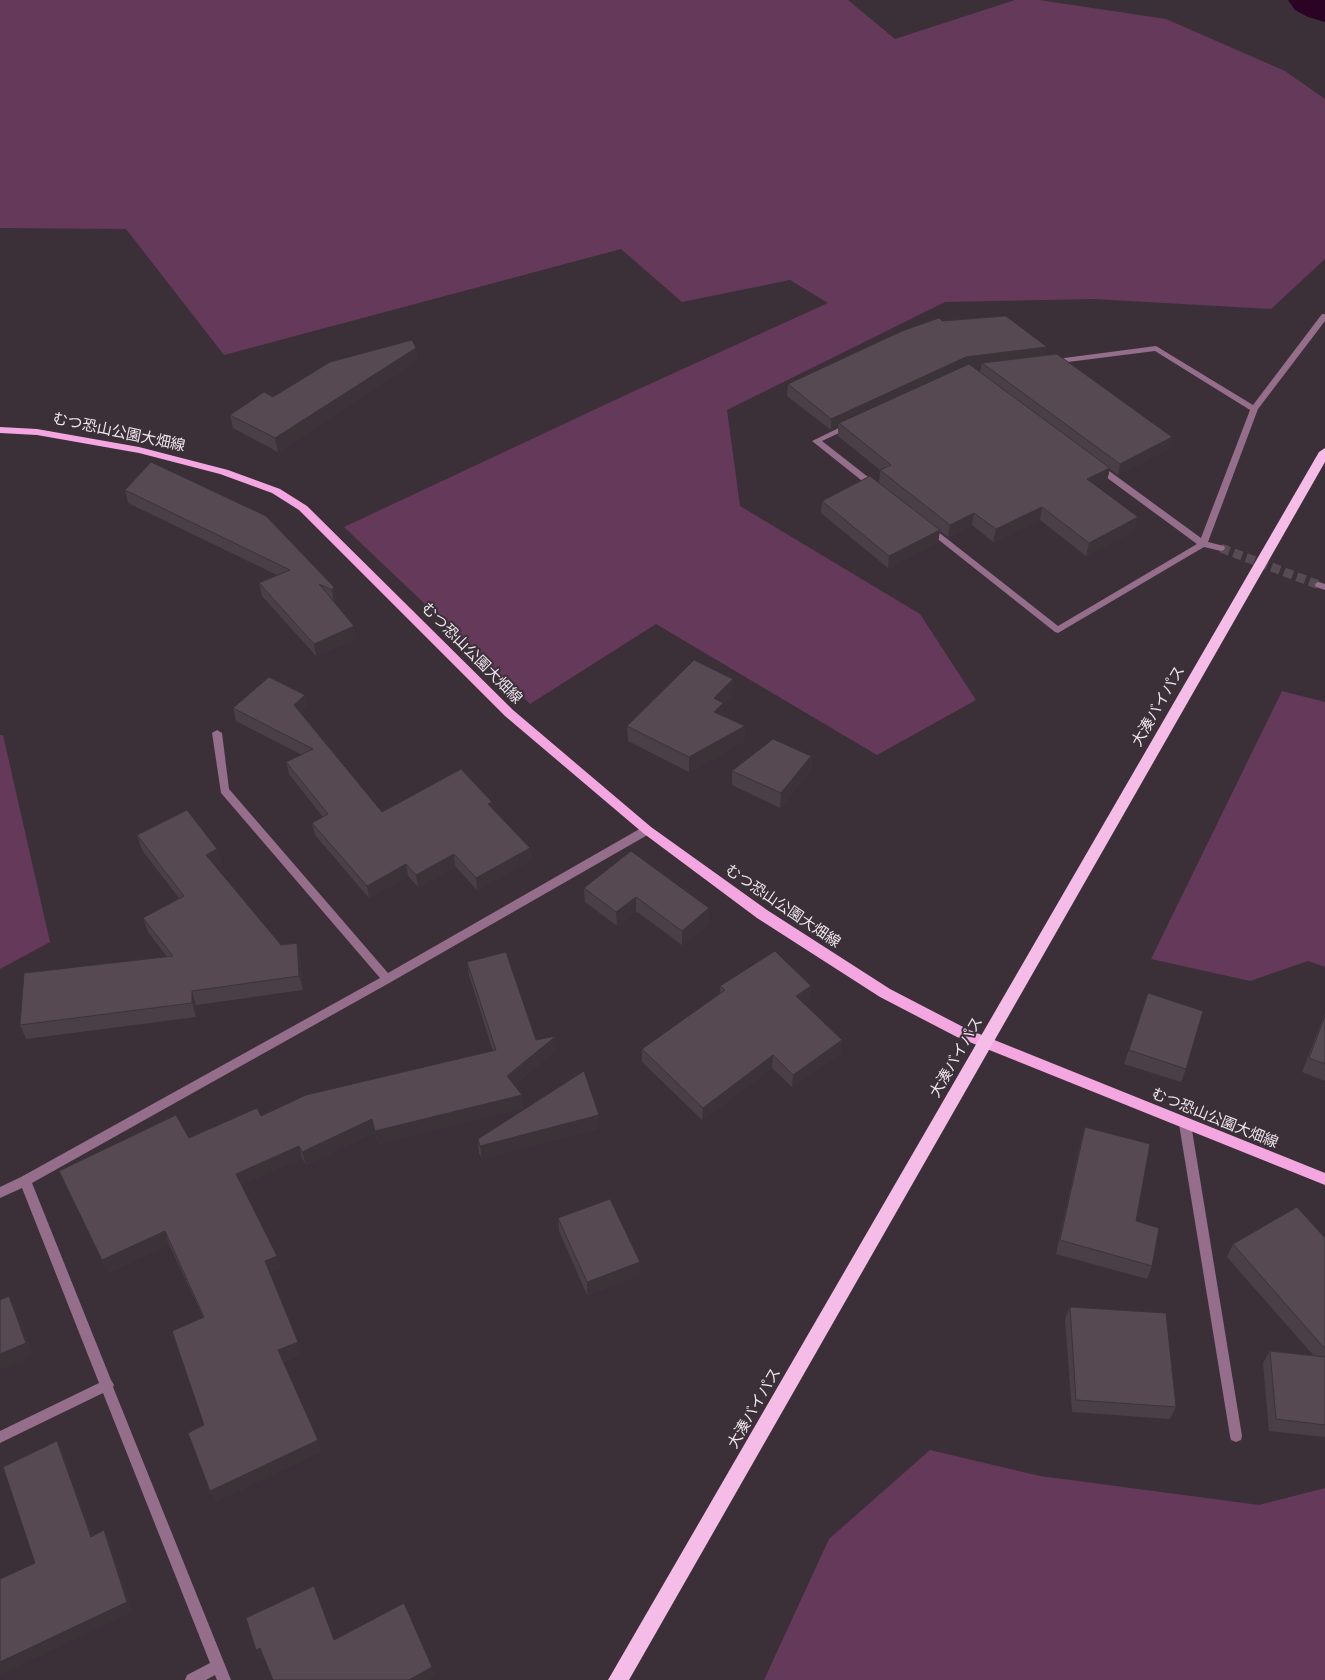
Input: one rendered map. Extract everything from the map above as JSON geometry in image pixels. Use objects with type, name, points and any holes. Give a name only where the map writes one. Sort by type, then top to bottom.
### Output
[{"type":"highway","name":"大湊バイパス","points":[[618,1680],[1325,452]]},
{"type":"main road","name":"むつ恐山公園大畑線","points":[[0,430],[37,432],[139,450],[224,472],[276,491],[303,508],[509,713],[647,830],[762,914],[885,993],[962,1033],[1185,1124],[1325,1178]]},
{"type":"street","points":[[918,520],[1058,630],[1203,544],[1254,410],[1325,316]]},
{"type":"street","points":[[1047,362],[1156,348],[1254,410]]},
{"type":"street","points":[[860,421],[816,441],[878,490]]},
{"type":"street","points":[[1094,464],[1203,544],[1221,548]]},
{"type":"street","points":[[217,733],[224,790],[387,979]]},
{"type":"street","points":[[0,1193],[26,1182],[647,830]]},
{"type":"street","points":[[1185,1124],[1236,1436]]},
{"type":"street","points":[[26,1182],[224,1680]]},
{"type":"street","points":[[0,1437],[108,1385]]},
{"type":"street","points":[[192,1680],[218,1666]]},
{"type":"shaded area","points":[[0,0],[848,0],[895,39],[1015,0],[1039,0],[1166,19],[1285,71],[1325,99],[1325,259],[1271,309],[1093,299],[945,302],[727,410],[740,506],[920,614],[976,700],[877,755],[656,624],[530,704],[344,527],[828,303],[790,280],[682,302],[621,249],[224,355],[126,229],[0,228]]},
{"type":"shaded area","points":[[1282,691],[1325,702],[1325,967],[1308,961],[1250,981],[1151,959]]},
{"type":"shaded area","points":[[0,735],[3,735],[50,942],[0,969]]},
{"type":"shaded area","points":[[930,1450],[1040,1476],[1259,1505],[1325,1488],[1325,1680],[764,1680],[829,1539]]},
{"type":"building","points":[[1006,316],[1047,347],[966,357],[831,419],[788,384],[902,331],[939,318],[942,321]]},
{"type":"building","points":[[412,340],[416,348],[275,438],[230,415],[264,392],[273,397],[330,362]]},
{"type":"building","points":[[1057,354],[1172,437],[1120,464],[982,363]]},
{"type":"building","points":[[969,364],[1110,468],[1087,479],[1138,517],[1089,543],[1042,507],[996,529],[974,513],[950,525],[880,470],[891,465],[839,423]]},
{"type":"building","points":[[151,462],[266,516],[334,587],[332,590],[319,584],[354,626],[314,644],[259,583],[290,570],[125,490]]},
{"type":"building","points":[[870,476],[940,530],[889,556],[822,501]]},
{"type":"building","points":[[694,660],[733,679],[714,698],[723,703],[714,712],[745,726],[689,757],[627,726]]},
{"type":"building","points":[[269,677],[305,695],[294,705],[382,812],[461,769],[492,802],[488,804],[530,848],[476,878],[454,854],[416,875],[406,864],[367,886],[312,823],[328,814],[286,762],[313,749],[233,708]]},
{"type":"building","points":[[773,739],[811,756],[781,793],[732,771]]},
{"type":"building","points":[[187,810],[217,849],[206,855],[281,945],[297,943],[299,976],[192,991],[192,1003],[20,1025],[24,973],[173,956],[143,918],[184,896],[137,835]]},
{"type":"building","points":[[631,851],[709,908],[682,931],[636,897],[616,912],[584,888]]},
{"type":"building","points":[[775,951],[811,986],[796,996],[842,1040],[793,1075],[773,1055],[703,1108],[642,1049],[725,990],[720,986]]},
{"type":"building","points":[[506,952],[536,1040],[556,1036],[507,1076],[522,1095],[375,1131],[372,1119],[302,1152],[299,1146],[236,1174],[277,1256],[265,1261],[298,1342],[278,1350],[318,1440],[210,1491],[188,1433],[204,1425],[172,1331],[204,1317],[165,1231],[102,1260],[59,1171],[176,1115],[189,1138],[257,1108],[261,1116],[306,1095],[496,1050],[467,962]]},
{"type":"building","points":[[1148,993],[1203,1011],[1186,1069],[1129,1050]]},
{"type":"building","points":[[1325,1016],[1325,1064],[1309,1058]]},
{"type":"building","points":[[584,1071],[599,1115],[480,1146],[478,1139]]},
{"type":"building","points":[[1085,1127],[1150,1144],[1136,1221],[1159,1228],[1152,1266],[1060,1240]]},
{"type":"building","points":[[610,1199],[640,1262],[587,1282],[558,1218]]},
{"type":"building","points":[[1297,1207],[1325,1238],[1325,1349],[1233,1244]]},
{"type":"building","points":[[9,1296],[26,1343],[0,1354],[0,1300]]},
{"type":"building","points":[[1070,1307],[1166,1313],[1176,1407],[1076,1400]]},
{"type":"building","points":[[1270,1351],[1325,1357],[1325,1425],[1276,1419]]},
{"type":"building","points":[[57,1441],[91,1537],[104,1530],[127,1602],[0,1662],[0,1579],[35,1563],[3,1467]]},
{"type":"building","points":[[314,1586],[334,1640],[404,1603],[432,1667],[409,1680],[273,1680],[260,1648],[256,1650],[246,1618]]},
{"type":"waterway","points":[[1312,0],[1325,7]]},
{"type":"tunnel","points":[[1221,548],[1319,585]]}]
